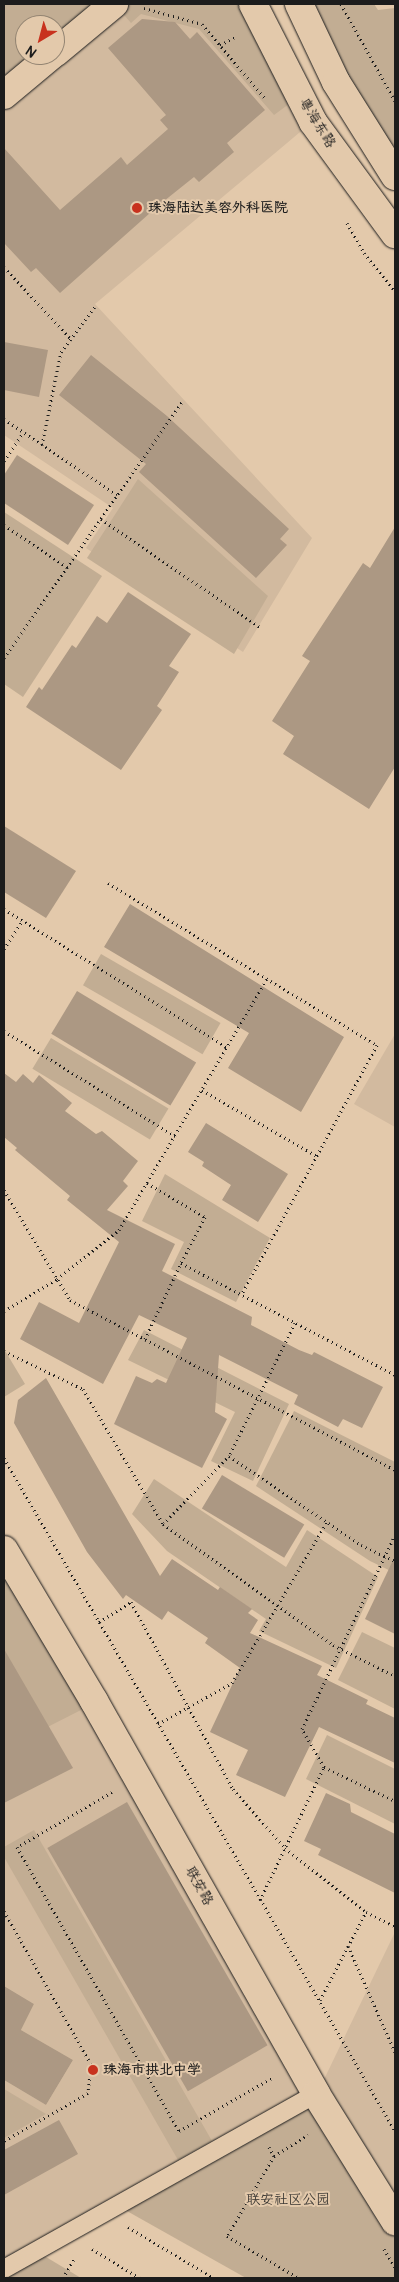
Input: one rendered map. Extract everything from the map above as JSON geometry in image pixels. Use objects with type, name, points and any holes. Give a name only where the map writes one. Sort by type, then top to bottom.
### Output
[{"type":"street","name":"粤海东路","points":[[253,4],[313,122],[395,234]]},
{"type":"street","points":[[299,4],[336,82],[395,176]]},
{"type":"street","points":[[65,45],[127,5]]},
{"type":"street","points":[[4,95],[40,65]]},
{"type":"street","name":"联安路","points":[[4,1550],[138,1778],[316,2094],[395,2221]]},
{"type":"lane","points":[[4,2269],[316,2094]]},
{"type":"path","points":[[341,4],[395,101]]},
{"type":"path","points":[[127,5],[202,24],[272,105]]},
{"type":"path","points":[[4,267],[70,338]]},
{"type":"path","points":[[42,445],[61,352],[96,304]]},
{"type":"path","points":[[4,658],[183,400]]},
{"type":"path","points":[[4,419],[117,495]]},
{"type":"path","points":[[4,461],[23,432]]},
{"type":"path","points":[[100,518],[260,627]]},
{"type":"path","points":[[4,525],[67,567]]},
{"type":"path","points":[[108,883],[377,1045],[242,1294]]},
{"type":"path","points":[[4,909],[228,1048]]},
{"type":"path","points":[[4,949],[22,921]]},
{"type":"path","points":[[4,1311],[57,1279],[120,1230],[267,979]]},
{"type":"path","points":[[4,1031],[175,1136]]},
{"type":"path","points":[[202,1090],[317,1156]]},
{"type":"path","points":[[144,1339],[205,1217],[147,1183]]},
{"type":"path","points":[[4,1190],[70,1300],[394,1470],[395,1465]]},
{"type":"path","points":[[181,1262],[395,1375]]},
{"type":"path","points":[[163,1524],[229,1456],[295,1323]]},
{"type":"path","points":[[4,1350],[83,1389],[163,1524],[340,1649],[395,1676]]},
{"type":"path","points":[[229,1456],[327,1522],[395,1561]]},
{"type":"path","points":[[4,1458],[395,2131]]},
{"type":"path","points":[[158,1724],[232,1682],[327,1522]]},
{"type":"path","points":[[395,1535],[302,1729],[324,1766],[395,1801]]},
{"type":"path","points":[[99,1622],[132,1602],[233,1789],[285,1848],[366,1912],[395,1926]]},
{"type":"path","points":[[260,1900],[324,1766]]},
{"type":"path","points":[[138,1778],[17,1847],[22,1856],[179,2131],[299,2063]]},
{"type":"path","points":[[4,1910],[91,2064],[88,2094],[4,2141]]},
{"type":"path","points":[[319,2000],[366,1912]]},
{"type":"path","points":[[348,1946],[395,2052]]},
{"type":"path","points":[[299,2278],[227,2236],[274,2156],[333,2120]]},
{"type":"path","points":[[257,2127],[274,2156]]},
{"type":"path","points":[[104,2213],[214,2278]]},
{"type":"path","points":[[67,2234],[140,2278]]},
{"type":"shaded area","points":[[116,4],[253,4],[312,122],[95,304],[312,538],[243,652],[86,548],[113,508],[4,435],[4,96],[42,65],[65,65],[65,46]]},
{"type":"shaded area","points":[[395,1034],[395,1127],[354,1104]]},
{"type":"shaded area","points":[[4,1553],[315,2094],[4,2268],[4,2080],[46,2105],[73,2060],[21,2030],[34,2004],[4,1986]]},
{"type":"shaded area","points":[[395,1932],[395,2221],[317,2094]]},
{"type":"green space","points":[[5,4],[101,4],[65,33],[65,15],[15,15],[15,65],[23,65],[4,78]]},
{"type":"green space","points":[[122,4],[244,4],[293,101],[274,115],[199,29],[141,14],[131,23],[117,7]]},
{"type":"green space","points":[[308,4],[374,4],[378,10],[395,8],[395,164]]},
{"type":"green space","points":[[138,479],[268,596],[234,654],[87,558]]},
{"type":"green space","points":[[4,512],[102,576],[23,697],[4,684]]},
{"type":"green space","points":[[101,954],[221,1023],[203,1054],[83,985]]},
{"type":"green space","points":[[51,1038],[168,1109],[150,1139],[32,1069]]},
{"type":"green space","points":[[165,1174],[270,1238],[236,1302],[171,1269],[184,1242],[142,1221]]},
{"type":"green space","points":[[144,1330],[289,1404],[253,1481],[211,1461],[235,1412],[128,1360]]},
{"type":"green space","points":[[4,1349],[25,1384],[4,1397]]},
{"type":"green space","points":[[294,1411],[395,1462],[395,1573],[370,1561],[256,1486]]},
{"type":"green space","points":[[154,1479],[286,1567],[307,1530],[378,1577],[336,1668],[259,1631],[266,1619],[167,1551],[132,1514]]},
{"type":"green space","points":[[4,1573],[83,1709],[14,1744],[4,1726]]},
{"type":"green space","points":[[362,1632],[395,1648],[395,1709],[338,1680]]},
{"type":"green space","points":[[327,1735],[395,1769],[395,1824],[306,1779]]},
{"type":"green space","points":[[34,1830],[212,2141],[178,2160],[4,1857],[4,1847]]},
{"type":"green space","points":[[4,2089],[46,2114],[4,2138]]},
{"type":"green space","name":"联安社区公园","points":[[316,2094],[395,2222],[395,2278],[246,2278],[118,2206]]},
{"type":"green space","points":[[41,2254],[81,2278],[4,2278]]},
{"type":"building","points":[[142,19],[175,22],[190,39],[197,32],[265,110],[227,143],[234,152],[199,182],[194,177],[159,205],[60,293],[36,268],[31,272],[4,243],[4,148],[60,210],[121,157],[127,165],[168,129],[160,120],[166,115],[108,48]]},
{"type":"building","points":[[4,342],[48,350],[39,397],[4,390]]},
{"type":"building","points":[[91,355],[167,416],[289,529],[280,539],[287,545],[256,578],[139,472],[146,464],[59,395]]},
{"type":"building","points":[[17,455],[94,505],[68,545],[4,503],[4,475]]},
{"type":"building","points":[[395,527],[395,767],[369,809],[283,754],[294,736],[272,721],[310,661],[302,656],[363,563],[370,568]]},
{"type":"building","points":[[128,592],[191,634],[169,666],[179,672],[157,706],[162,710],[121,770],[26,707],[39,687],[42,690],[72,645],[76,648],[97,616],[107,623]]},
{"type":"building","points":[[4,826],[76,871],[46,918],[4,892]]},
{"type":"building","points":[[130,904],[344,1037],[301,1112],[228,1068],[249,1033],[104,947]]},
{"type":"building","points":[[77,991],[196,1063],[170,1105],[51,1034]]},
{"type":"building","points":[[4,1073],[16,1082],[23,1074],[33,1083],[39,1075],[72,1103],[65,1111],[96,1134],[102,1131],[138,1161],[123,1181],[128,1186],[107,1210],[175,1244],[162,1271],[252,1317],[251,1325],[299,1350],[312,1355],[314,1352],[383,1387],[362,1428],[343,1419],[338,1427],[294,1404],[298,1395],[219,1355],[215,1412],[227,1419],[202,1468],[114,1424],[136,1376],[152,1383],[157,1379],[166,1383],[187,1338],[139,1315],[103,1384],[20,1339],[39,1302],[79,1323],[119,1242],[67,1200],[70,1196],[15,1150],[17,1148],[4,1137]]},
{"type":"building","points":[[206,1123],[288,1174],[258,1222],[222,1200],[231,1185],[202,1166],[204,1162],[188,1152]]},
{"type":"building","points":[[46,1378],[160,1576],[172,1559],[218,1590],[220,1587],[252,1609],[248,1613],[258,1620],[250,1633],[322,1666],[317,1675],[368,1700],[366,1704],[395,1718],[395,1763],[319,1727],[285,1797],[236,1775],[248,1750],[210,1732],[240,1668],[205,1643],[208,1638],[168,1611],[162,1620],[126,1595],[123,1599],[87,1552],[14,1423],[18,1400]]},
{"type":"building","points":[[222,1475],[304,1524],[284,1558],[202,1508]]},
{"type":"building","points":[[395,1556],[395,1634],[365,1619]]},
{"type":"building","points":[[4,1649],[73,1768],[4,1803]]},
{"type":"building","points":[[326,1793],[350,1804],[351,1812],[395,1834],[395,1893],[318,1855],[321,1849],[304,1841]]},
{"type":"building","points":[[127,1802],[268,2045],[188,2091],[47,1848]]},
{"type":"building","points":[[4,1986],[34,2004],[21,2030],[73,2060],[46,2105],[4,2080]]},
{"type":"building","points":[[59,2120],[78,2154],[4,2195],[4,2150]]},
{"type":"place","name":"珠海陆达美容外科医院","points":[[137,208]]},
{"type":"place","name":"珠海市拱北中学","points":[[93,2070]]}]
